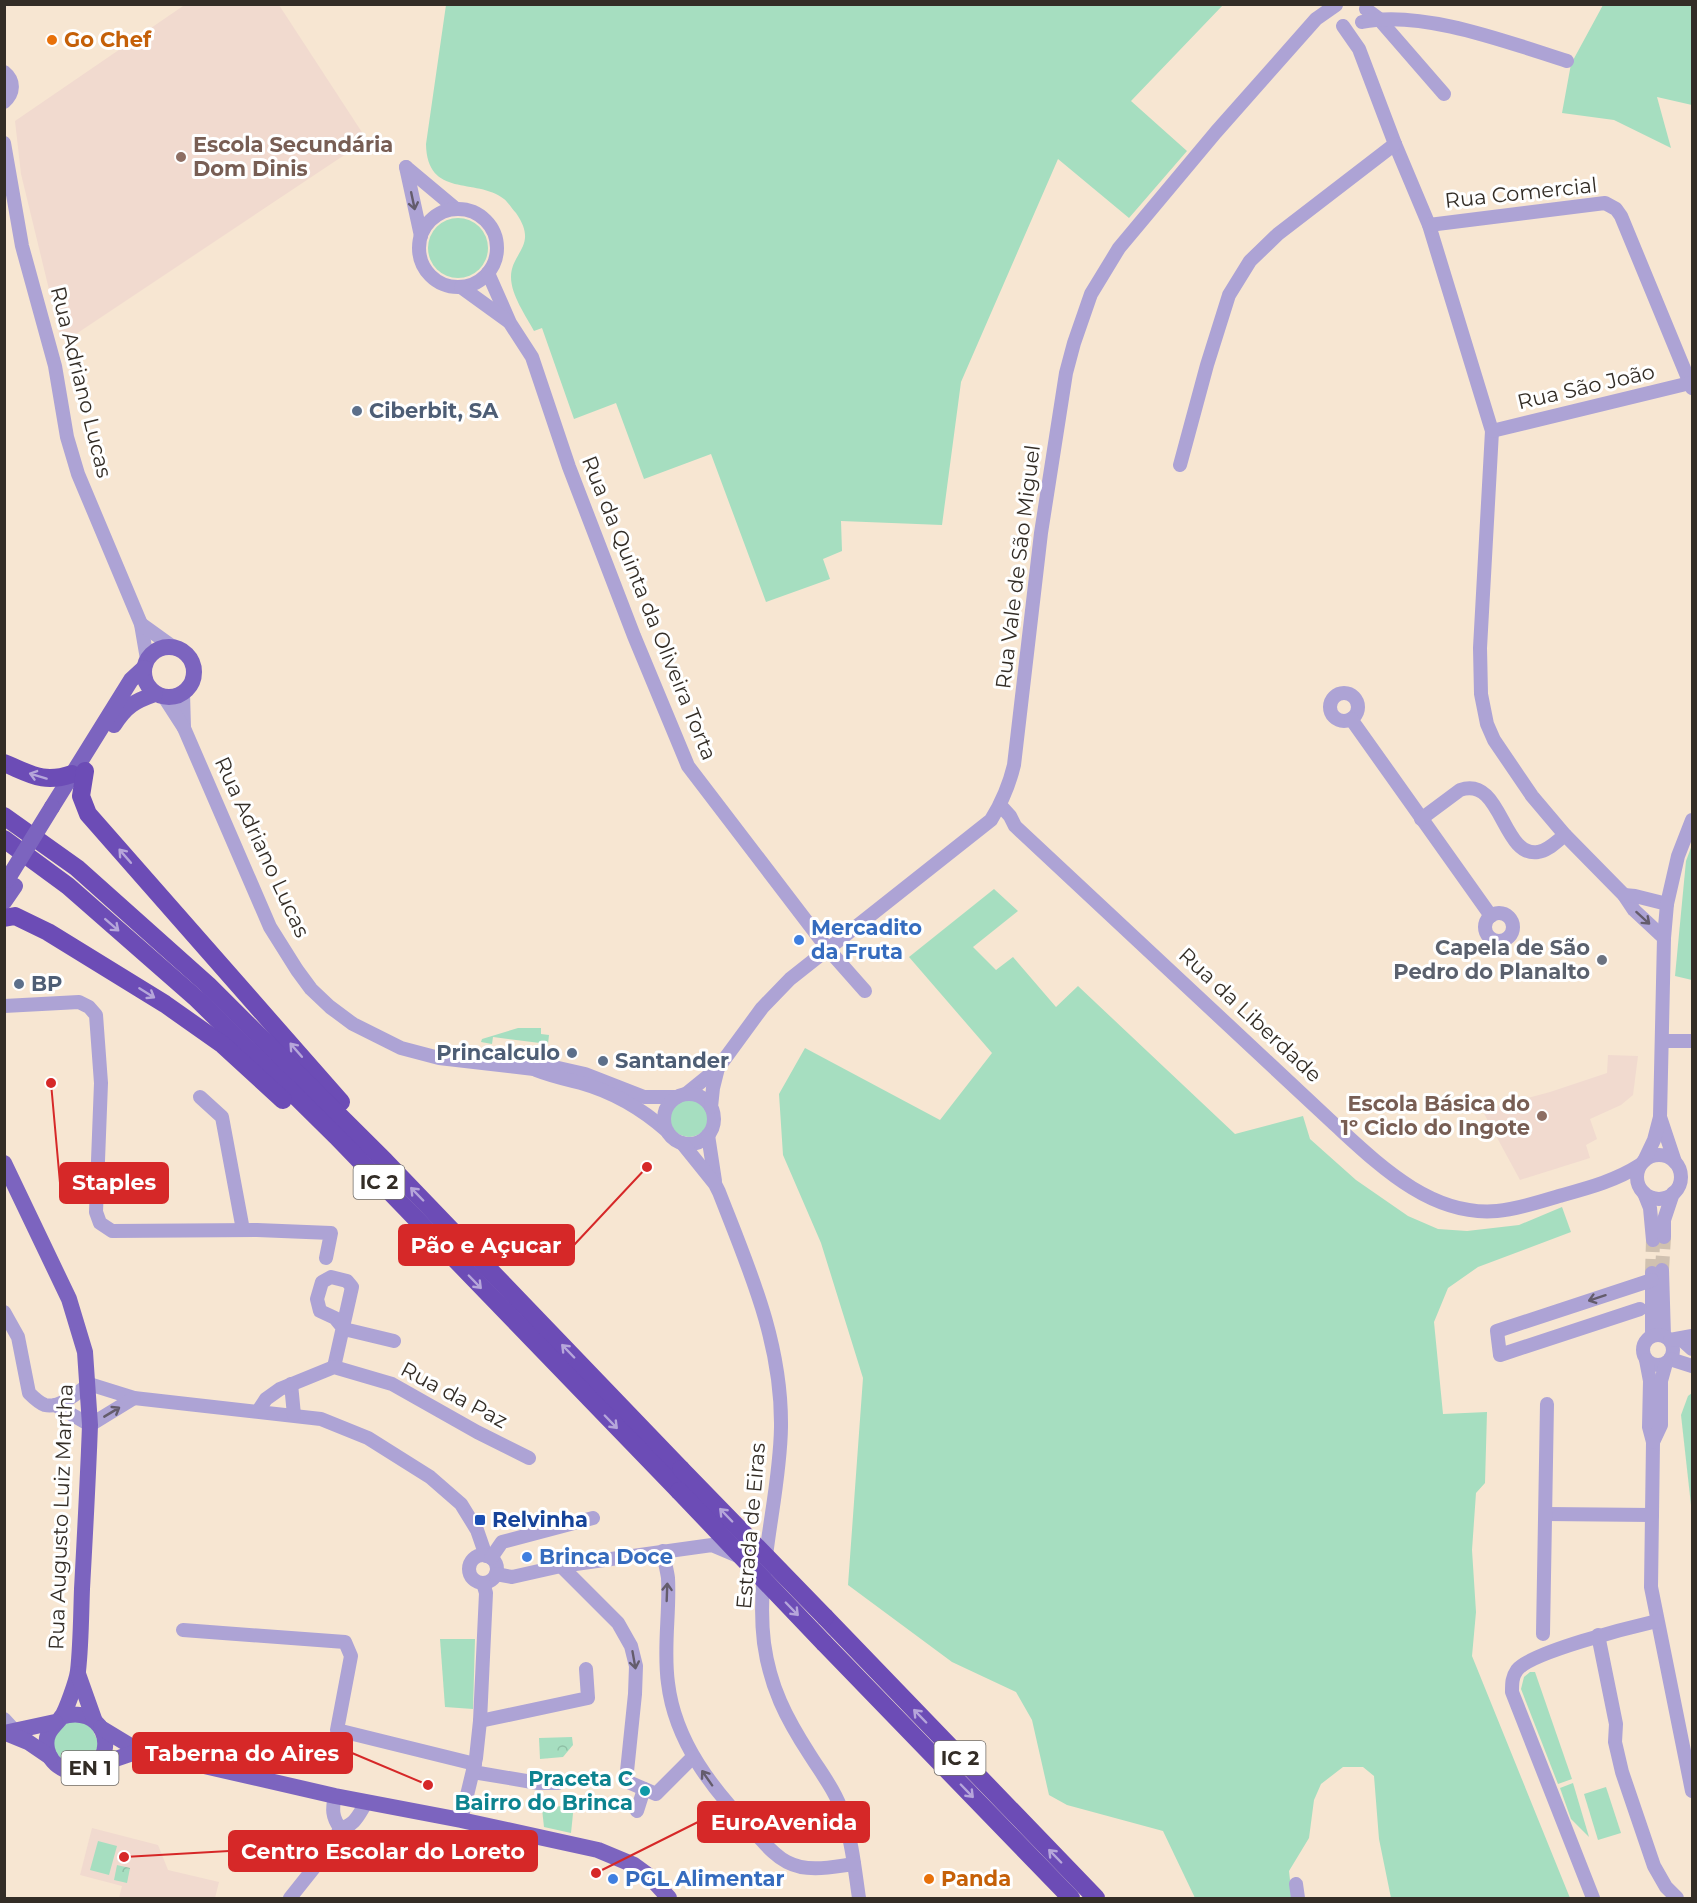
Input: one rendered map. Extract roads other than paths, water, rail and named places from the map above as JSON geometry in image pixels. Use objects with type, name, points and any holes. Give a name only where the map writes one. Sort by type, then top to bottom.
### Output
[{"type":"highway","points":[[4,763],[40,778],[56,780],[79,773],[81,796],[88,814],[345,1106],[385,1161]]},
{"type":"highway","name":"IC 2","points":[[4,816],[76,868],[208,985],[385,1161],[1096,1899]]},
{"type":"highway","name":"IC 2","points":[[4,839],[68,886],[197,999],[372,1174],[1071,1899]]},
{"type":"highway","points":[[4,918],[15,916],[48,932],[165,1004],[223,1046],[309,1125],[372,1174]]},
{"type":"main road","points":[[4,902],[9,884],[79,773],[131,680],[159,649],[173,647]]},
{"type":"main road","name":"Rua Adriano Lucas","points":[[173,647],[188,656],[194,671],[190,686],[183,693]]},
{"type":"main road","name":"Rua Adriano Lucas","points":[[145,663],[145,682],[160,696]]},
{"type":"main road","points":[[79,773],[122,711],[136,701],[160,696],[177,696],[183,693]]},
{"type":"main road","name":"Rua Augusto Luiz Martha","points":[[4,1163],[69,1299],[85,1352],[89,1384],[90,1425],[78,1674],[58,1719]]},
{"type":"main road","name":"Rua Augusto Luiz Martha","points":[[78,1674],[97,1724]]},
{"type":"main road","name":"EN 1","points":[[8,1729],[72,1714],[83,1714],[139,1751],[366,1803],[461,1820],[598,1850],[634,1865],[649,1876],[669,1899]]},
{"type":"main road","name":"EN 1","points":[[50,1757],[47,1739],[50,1729],[58,1719]]},
{"type":"main road","name":"EN 1","points":[[90,1768],[99,1760],[104,1750],[105,1739],[97,1724]]},
{"type":"main road","name":"EN 1","points":[[8,1729],[68,1771],[80,1772],[139,1751]]},
{"type":"street","points":[[1336,5],[1335,14],[1359,49],[1429,225],[1492,431],[1480,639],[1484,711],[1494,740],[1514,772],[1565,835],[1624,896],[1634,910],[1665,938]]},
{"type":"street","name":"Rua Vale de São Miguel","points":[[682,1096],[718,1068],[762,1008],[790,979],[991,819],[1000,805],[1009,788],[1014,765],[1039,544],[1066,374],[1091,294],[1119,248],[1216,132],[1316,19],[1336,5]]},
{"type":"street","points":[[1310,27],[1341,24],[1353,27],[1363,15]]},
{"type":"street","points":[[1363,15],[1461,28],[1567,61]]},
{"type":"street","points":[[1359,49],[1363,15]]},
{"type":"street","points":[[1378,18],[1444,94]]},
{"type":"street","points":[[4,72],[11,80],[12,86],[9,98],[4,102]]},
{"type":"street","name":"Rua Adriano Lucas","points":[[4,142],[22,246],[55,366],[67,437],[78,474],[141,624],[145,663]]},
{"type":"street","points":[[1180,465],[1207,365],[1229,295],[1238,277],[1261,248],[1395,144]]},
{"type":"street","points":[[421,236],[406,167],[455,208]]},
{"type":"street","name":"Rua Comercial","points":[[1429,225],[1605,203],[1616,209],[1621,216],[1691,386]]},
{"type":"street","points":[[455,208],[477,213],[484,218],[496,237],[497,252],[493,267],[476,283],[461,287],[446,285],[432,278],[420,259],[419,251],[421,236],[428,222],[447,210],[455,208]]},
{"type":"street","name":"Rua da Quinta da Oliveira Torta","points":[[488,273],[510,323],[532,357],[581,499],[634,636],[688,765],[827,948],[865,991]]},
{"type":"street","name":"Rua da Quinta da Oliveira Torta","points":[[461,287],[510,323]]},
{"type":"street","name":"Rua São João","points":[[1492,431],[1691,386]]},
{"type":"street","name":"Rua Adriano Lucas","points":[[141,624],[173,647]]},
{"type":"street","name":"Rua Adriano Lucas","points":[[183,693],[184,728]]},
{"type":"street","name":"Rua Adriano Lucas","points":[[160,696],[184,728],[270,927],[311,989],[330,1007],[353,1024],[401,1048],[439,1058],[534,1069],[554,1067],[585,1074],[644,1097],[682,1096]]},
{"type":"street","points":[[1351,719],[1491,916]]},
{"type":"street","points":[[1421,819],[1460,790],[1476,788],[1489,799],[1515,840],[1529,852],[1536,853],[1544,850],[1565,835]]},
{"type":"street","name":"Rua da Liberdade","points":[[1000,805],[1015,826],[1367,1154],[1402,1181],[1424,1194],[1450,1205],[1474,1211],[1519,1208],[1611,1182],[1642,1163]]},
{"type":"street","name":"Rua da Liberdade","points":[[991,819],[1015,826]]},
{"type":"street","points":[[1660,1117],[1681,1175],[1658,1238],[1650,1208],[1637,1176],[1653,1140],[1660,1117],[1667,904],[1678,856],[1692,820]]},
{"type":"street","points":[[1624,896],[1635,896],[1667,904]]},
{"type":"street","points":[[4,1006],[79,1002],[89,1007],[96,1015],[101,1083],[96,1212],[100,1223],[112,1231],[243,1230],[331,1233],[326,1258]]},
{"type":"street","points":[[1662,1041],[1692,1041]]},
{"type":"street","name":"Rua Vale de São Miguel","points":[[711,1107],[718,1068]]},
{"type":"street","name":"Rua Adriano Lucas","points":[[534,1069],[621,1099],[637,1107],[667,1131]]},
{"type":"street","points":[[682,1096],[700,1097],[711,1107],[714,1121],[708,1135],[696,1143],[682,1143],[667,1131],[664,1116],[671,1102],[682,1096]]},
{"type":"street","points":[[200,1097],[222,1118],[243,1230]]},
{"type":"street","name":"Estrada de Eiras","points":[[708,1135],[715,1184],[761,1300],[772,1339],[780,1396],[781,1428],[762,1608],[764,1642],[770,1677],[784,1712],[826,1779],[843,1814],[859,1899]]},
{"type":"street","name":"Estrada de Eiras","points":[[682,1143],[715,1184]]},
{"type":"street","points":[[1642,1163],[1656,1155],[1664,1155],[1675,1162]]},
{"type":"street","name":"Rua da Liberdade","points":[[1611,1182],[1642,1191]]},
{"type":"street","points":[[1642,1191],[1659,1199],[1674,1193]]},
{"type":"street","points":[[1640,1309],[1500,1354],[1497,1331],[1656,1274],[1673,1350],[1661,1381],[1660,1425],[1653,1442]]},
{"type":"street","points":[[4,1312],[18,1337],[28,1393],[44,1405],[55,1404],[89,1384],[134,1398],[321,1419],[368,1438],[430,1477],[461,1504],[477,1530],[488,1557],[496,1565],[496,1574],[493,1579],[483,1583],[470,1576],[469,1566],[477,1530]]},
{"type":"street","points":[[258,1411],[266,1399],[291,1384],[334,1367],[344,1329],[394,1341]]},
{"type":"street","points":[[1692,1349],[1672,1338],[1643,1346],[1650,1381],[1649,1427],[1653,1442],[1651,1587],[1692,1791]]},
{"type":"street","points":[[1646,1360],[1658,1365],[1668,1361],[1692,1366]]},
{"type":"street","name":"Rua da Paz","points":[[334,1367],[392,1384],[528,1458]]},
{"type":"street","points":[[291,1384],[294,1415]]},
{"type":"street","points":[[55,1404],[90,1425],[134,1398]]},
{"type":"street","points":[[1543,1634],[1547,1404]]},
{"type":"street","points":[[1546,1514],[1652,1515]]},
{"type":"street","points":[[488,1557],[502,1542],[593,1518]]},
{"type":"street","points":[[496,1574],[512,1577],[561,1566],[712,1545],[765,1567]]},
{"type":"street","points":[[663,1551],[668,1579],[665,1654],[668,1685],[673,1707],[693,1757],[723,1801],[787,1862],[818,1869],[854,1864]]},
{"type":"street","points":[[471,1562],[475,1557],[488,1557]]},
{"type":"street","points":[[561,1566],[618,1623],[631,1646],[636,1666],[635,1694],[626,1781],[656,1794],[693,1757]]},
{"type":"street","points":[[461,1820],[474,1768],[480,1721],[486,1593],[483,1583]]},
{"type":"street","points":[[1593,1899],[1512,1692],[1511,1680],[1518,1668],[1537,1658],[1598,1635],[1657,1621]]},
{"type":"street","points":[[183,1630],[345,1642],[351,1656],[337,1730],[474,1768],[538,1783],[558,1783]]},
{"type":"street","points":[[1598,1635],[1616,1725],[1614,1742],[1622,1772],[1654,1866],[1666,1887],[1677,1899]]},
{"type":"street","points":[[480,1721],[588,1698],[585,1668]]},
{"type":"street","points":[[637,1811],[644,1790]]},
{"type":"street","points":[[335,1796],[332,1811],[340,1828]]},
{"type":"street","points":[[290,1899],[333,1844],[340,1828],[357,1819],[366,1803]]},
{"type":"tunnel","points":[[1662,1270],[1664,1237]]},
{"type":"tunnel","points":[[1652,1273],[1653,1240]]},
{"type":"place","name":"Go Chef","points":[[52,40]]},
{"type":"place","name":"Escola Secundária Dom Dinis","points":[[181,157]]},
{"type":"place","name":"Ciberbit, SA","points":[[357,411]]},
{"type":"place","name":"Mercadito da Fruta","points":[[799,940]]},
{"type":"place","name":"Capela de São Pedro do Planalto","points":[[1602,960]]},
{"type":"place","name":"BP","points":[[19,984]]},
{"type":"place","name":"Princalculo","points":[[572,1053]]},
{"type":"place","name":"Santander","points":[[603,1061]]},
{"type":"place","name":"Staples","points":[[51,1083]]},
{"type":"place","name":"Escola Básica do 1º Ciclo do Ingote","points":[[1542,1116]]},
{"type":"place","name":"Pão e Açucar","points":[[647,1167]]},
{"type":"place","name":"Relvinha","points":[[480,1520]]},
{"type":"place","name":"Brinca Doce","points":[[527,1557]]},
{"type":"place","name":"Taberna do Aires","points":[[428,1785]]},
{"type":"place","name":"Praceta C Bairro do Brinca","points":[[645,1791]]},
{"type":"place","name":"Centro Escolar do Loreto","points":[[124,1857]]},
{"type":"place","name":"EuroAvenida","points":[[596,1873]]},
{"type":"place","name":"PGL Alimentar","points":[[613,1879]]},
{"type":"place","name":"Panda","points":[[929,1879]]}]
